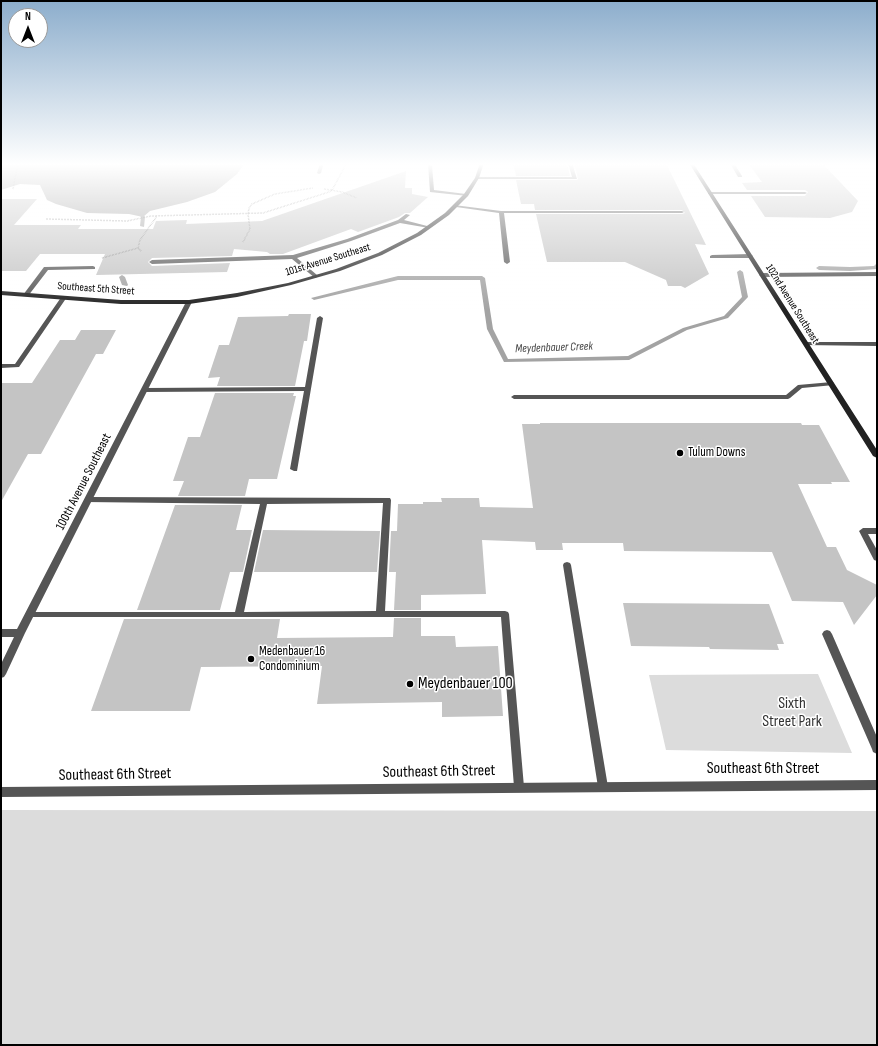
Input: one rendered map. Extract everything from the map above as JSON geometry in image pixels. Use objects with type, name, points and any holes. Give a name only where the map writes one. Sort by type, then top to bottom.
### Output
[{"type":"street","name":"101st Avenue Southeast","points":[[189,302],[237,295],[338,270],[380,254],[419,234],[449,212]]},
{"type":"street","points":[[507,262],[501,212],[682,212]]},
{"type":"street","name":"102nd Avenue Southeast","points":[[722,212],[877,456]]},
{"type":"street","points":[[152,262],[293,258],[349,240],[400,221],[408,215]]},
{"type":"street","points":[[400,221],[429,227]]},
{"type":"street","points":[[712,256],[750,256]]},
{"type":"street","points":[[293,258],[315,276]]},
{"type":"street","points":[[26,294],[46,268],[93,268]]},
{"type":"street","points":[[762,275],[877,274]]},
{"type":"street","name":"Southeast 5th Street","points":[[1,293],[121,302],[189,302]]},
{"type":"street","points":[[1,366],[16,366],[64,297]]},
{"type":"street","name":"100th Avenue Southeast","points":[[1,674],[29,614],[189,302]]},
{"type":"street","points":[[294,469],[320,318]]},
{"type":"street","points":[[806,344],[877,344]]},
{"type":"street","points":[[514,397],[788,396],[800,386],[832,384]]},
{"type":"street","points":[[144,390],[308,389]]},
{"type":"street","points":[[88,500],[387,500],[380,614]]},
{"type":"street","points":[[239,615],[264,501]]},
{"type":"street","points":[[877,531],[863,531],[877,558]]},
{"type":"street","points":[[567,565],[603,787]]},
{"type":"street","points":[[29,614],[505,614],[519,787]]},
{"type":"street","points":[[1,633],[20,633]]},
{"type":"street","points":[[827,634],[877,749]]},
{"type":"street","name":"Southeast 6th Street","points":[[1,792],[877,784]]},
{"type":"path","points":[[46,219],[121,221],[151,216],[248,214],[267,212]]},
{"type":"path","points":[[237,259],[240,244],[247,237],[250,229],[248,214]]},
{"type":"path","points":[[138,248],[144,232],[157,216]]},
{"type":"path","points":[[138,248],[152,262]]},
{"type":"path","points":[[93,268],[92,260],[122,254],[138,248]]},
{"type":"green space","name":"Sixth Street Park","points":[[818,674],[852,753],[666,750],[649,675]]},
{"type":"green space","points":[[1,810],[877,811],[877,1044],[1,1045]]},
{"type":"shaded area","points":[[83,212],[149,212],[143,217],[129,214]]},
{"type":"building","points":[[1,212],[26,212],[14,225],[81,225],[78,229],[153,229],[156,221],[187,220],[186,224],[262,221],[288,212],[411,212],[358,232],[351,229],[283,254],[270,254],[267,252],[234,249],[232,256],[152,258],[148,262],[152,266],[230,263],[227,272],[96,275],[105,254],[40,254],[26,271],[1,271]]},
{"type":"building","points":[[684,212],[690,212],[706,245],[695,244],[709,274],[685,288],[681,286],[668,286],[666,280],[625,262],[547,262],[536,214],[682,214],[685,213]]},
{"type":"building","points":[[762,212],[852,212],[830,218],[765,217]]},
{"type":"building","points":[[289,314],[311,314],[307,341],[304,341],[295,386],[217,386],[220,377],[208,378],[219,345],[229,345],[238,317],[288,316]]},
{"type":"building","points":[[81,330],[116,330],[103,354],[96,354],[41,454],[28,454],[1,502],[1,383],[32,383],[60,340],[75,340]]},
{"type":"building","points":[[215,393],[294,393],[293,396],[296,396],[277,479],[249,479],[245,496],[178,496],[184,481],[173,481],[188,437],[200,437]]},
{"type":"building","points":[[801,423],[802,425],[819,425],[850,482],[831,482],[832,484],[798,484],[827,547],[836,547],[847,570],[877,585],[877,595],[854,625],[843,602],[792,601],[772,552],[624,551],[623,543],[562,543],[563,550],[536,550],[535,542],[482,540],[486,594],[421,595],[421,610],[394,610],[396,572],[389,572],[391,531],[397,531],[398,504],[442,502],[441,498],[479,498],[480,507],[533,508],[522,424]]},
{"type":"building","points":[[175,505],[242,505],[236,530],[252,530],[243,572],[230,572],[220,610],[137,610]]},
{"type":"building","points":[[263,530],[380,531],[377,572],[254,572]]},
{"type":"building","points":[[623,603],[769,604],[784,644],[777,644],[779,650],[631,646]]},
{"type":"building","points":[[394,618],[421,618],[421,636],[455,636],[456,647],[498,646],[503,716],[442,717],[442,702],[317,704],[322,666],[201,667],[190,711],[91,711],[124,619],[280,619],[277,638],[393,637]]},
{"type":"waterway","name":"Meydenbauer Creek","points":[[138,212],[143,217],[142,226]]},
{"type":"waterway","name":"Meydenbauer Creek","points":[[819,268],[850,269],[877,267],[877,265]]},
{"type":"waterway","name":"Meydenbauer Creek","points":[[314,298],[398,278],[482,278],[490,329],[506,361],[629,358],[685,329],[726,317],[745,297],[740,272]]},
{"type":"waterway","name":"Meydenbauer Creek","points":[[122,277],[125,285]]},
{"type":"place","name":"Tulum Downs","points":[[680,453]]},
{"type":"place","name":"Medenbauer 16 Condominium","points":[[251,659]]},
{"type":"place","name":"Meydenbauer 100","points":[[410,684]]}]
